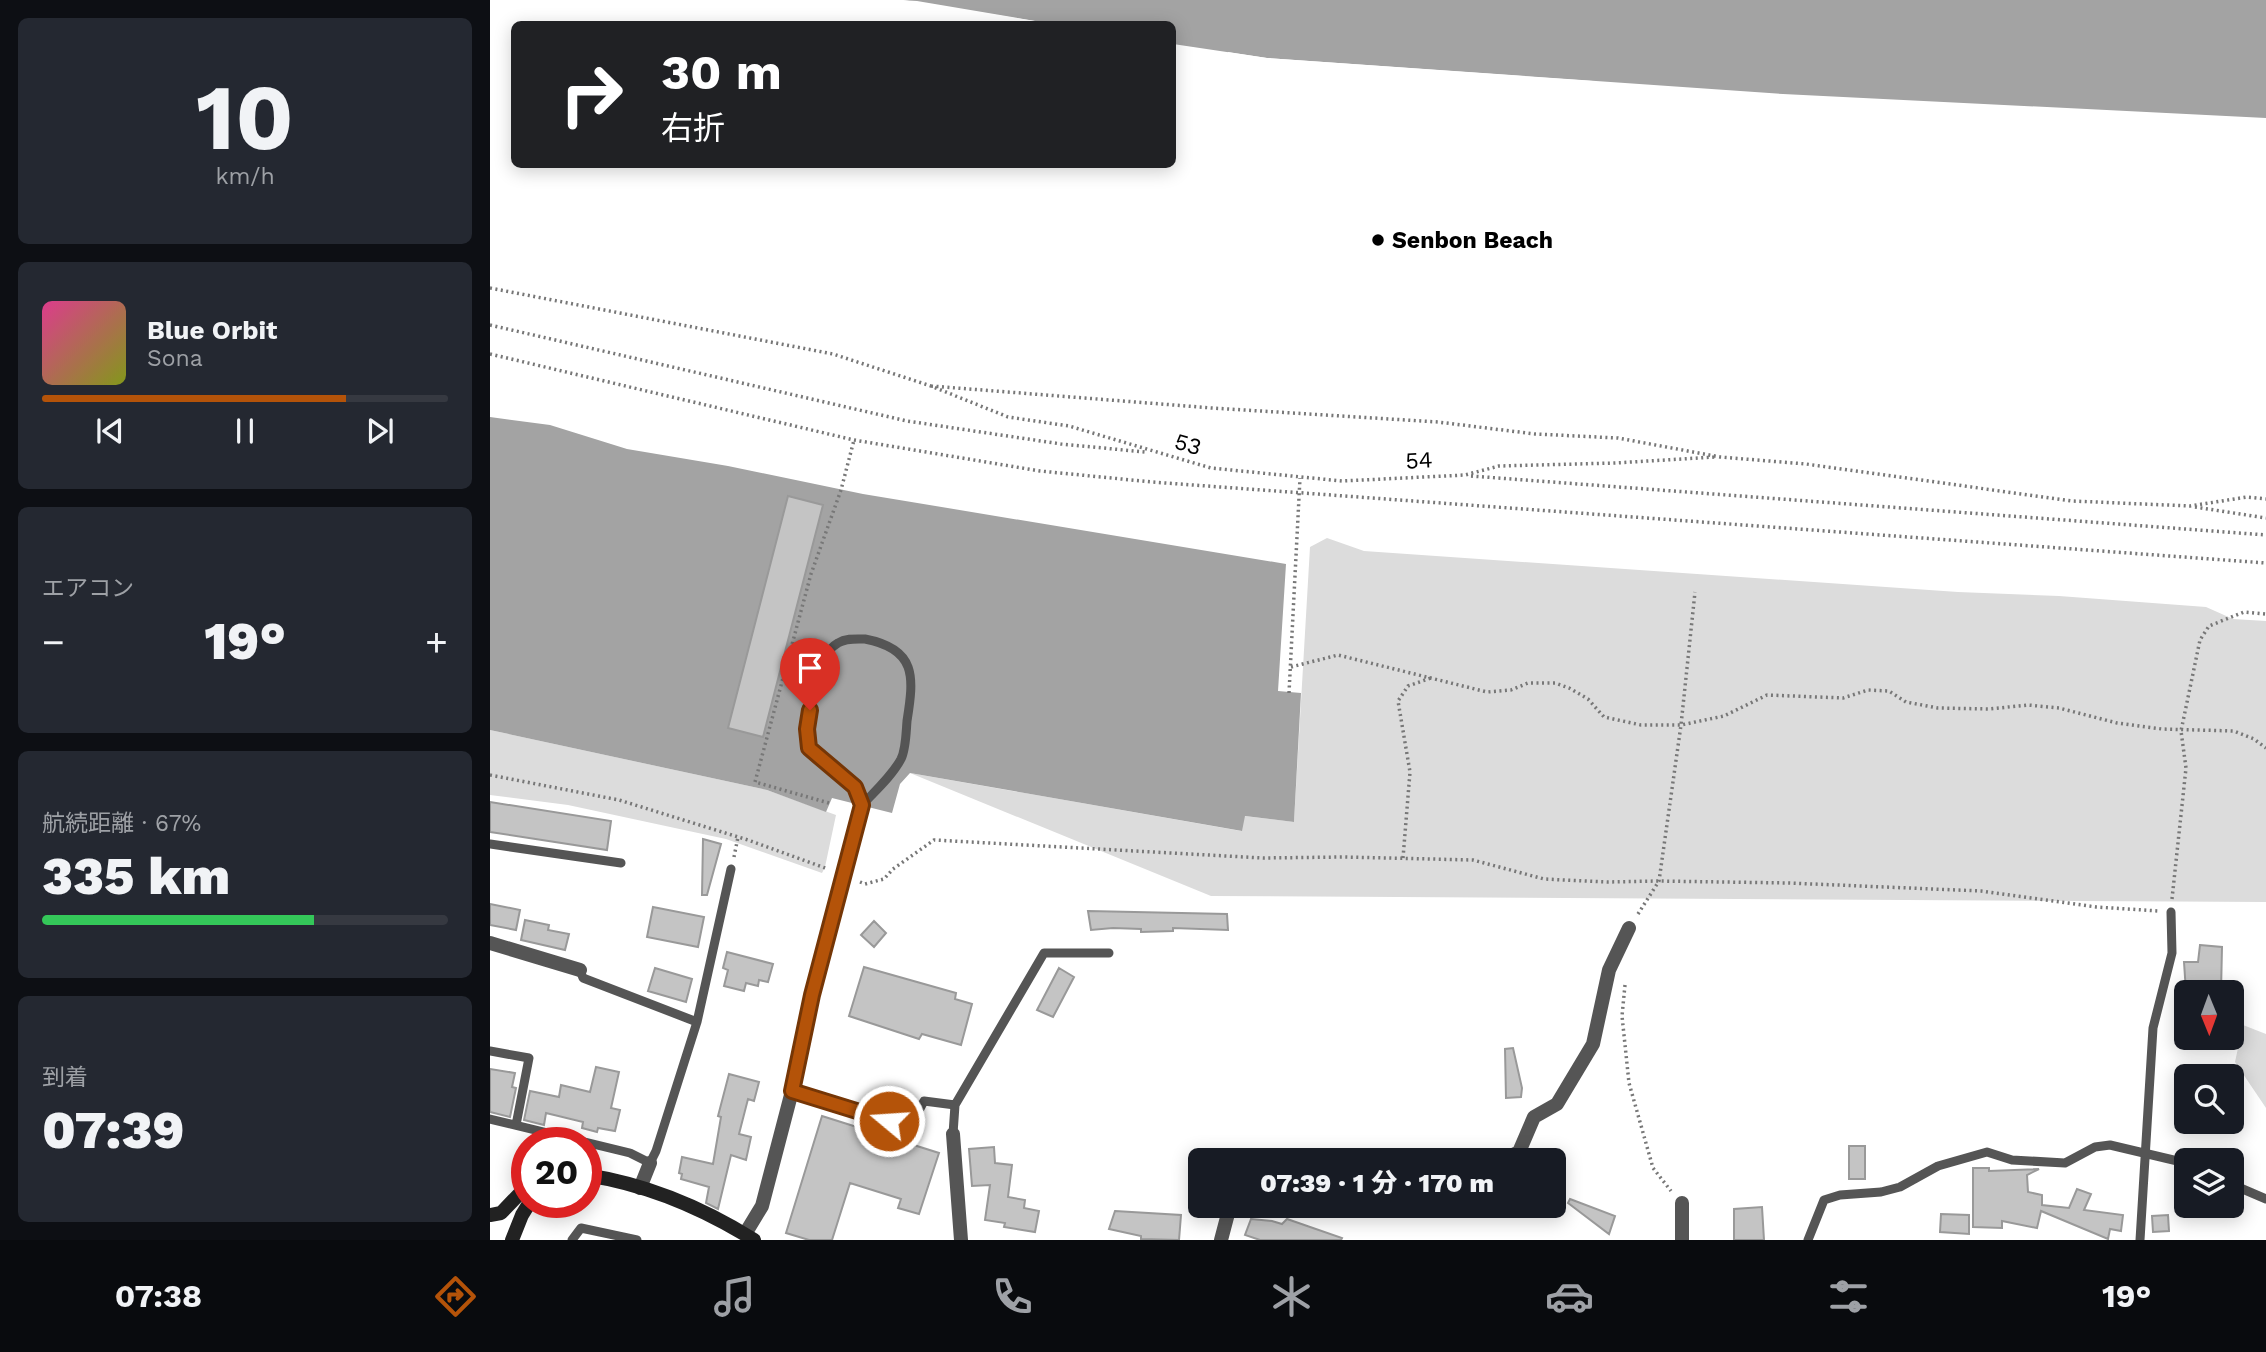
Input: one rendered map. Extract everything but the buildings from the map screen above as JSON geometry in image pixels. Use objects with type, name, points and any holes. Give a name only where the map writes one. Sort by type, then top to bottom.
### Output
[{"type":"main road","points":[[602,1179],[640,1188],[684,1204],[746,1238]]},
{"type":"main road","points":[[490,1215],[501,1213],[511,1203]]},
{"type":"main road","points":[[512,1240],[521,1218]]},
{"type":"street","points":[[746,1238],[762,1206],[792,1091],[812,995],[862,805]]},
{"type":"street","points":[[1521,1148],[1534,1117],[1558,1104],[1593,1044],[1609,970],[1629,928]]},
{"type":"street","points":[[490,943],[580,970]]},
{"type":"street","points":[[953,1135],[961,1240]]},
{"type":"street","points":[[640,1188],[650,1163]]},
{"type":"street","points":[[1682,1203],[1682,1240]]},
{"type":"street","points":[[1221,1240],[1227,1218]]},
{"type":"lane","points":[[866,639],[892,647],[903,657],[911,670],[913,684],[902,757],[862,805],[855,787],[809,748],[807,729],[819,670],[835,644],[866,639]]},
{"type":"lane","points":[[490,844],[621,863]]},
{"type":"lane","points":[[490,1119],[630,1153],[650,1163],[696,1022],[731,869]]},
{"type":"lane","points":[[2140,1240],[2153,1028],[2172,953],[2171,912]]},
{"type":"lane","points":[[953,1135],[955,1105],[1044,953],[1109,953]]},
{"type":"lane","points":[[580,970],[583,978],[696,1022]]},
{"type":"lane","points":[[490,1051],[529,1058],[516,1125]]},
{"type":"lane","points":[[792,1091],[910,1128],[923,1101],[955,1105]]},
{"type":"lane","points":[[1808,1240],[1824,1200],[1840,1195],[1881,1192],[1899,1187],[1938,1166],[1987,1153],[2012,1160],[2066,1163],[2095,1147],[2110,1145],[2174,1160]]},
{"type":"lane","points":[[2244,1190],[2266,1199]]},
{"type":"lane","points":[[572,1240],[580,1228],[637,1240]]},
{"type":"path","points":[[490,288],[833,354],[931,386],[1438,422],[1535,434],[1618,438],[1720,457],[1806,464],[2072,501],[2190,506],[2266,518]]},
{"type":"path","points":[[490,325],[907,421],[1061,444],[1154,452]]},
{"type":"path","points":[[490,355],[854,440],[1040,471],[1299,493],[2266,563]]},
{"type":"path","name":"53","points":[[931,386],[1008,417],[1069,426],[1211,468],[1300,478]]},
{"type":"path","points":[[830,803],[755,782],[811,574],[841,489],[854,440]]},
{"type":"path","name":"54","points":[[1300,478],[1342,481],[1465,475],[1499,466],[1720,457]]},
{"type":"path","points":[[1465,475],[2266,535]]},
{"type":"path","points":[[1289,693],[1300,478]]},
{"type":"path","points":[[2190,506],[2247,497],[2266,499]]},
{"type":"path","points":[[1629,928],[1659,881],[1681,725],[1695,592]]},
{"type":"path","points":[[858,882],[865,884],[884,879],[892,869],[934,840],[1263,858],[1473,860],[1544,879],[1607,883],[1789,883],[1981,891],[2096,907],[2171,912],[2186,768],[2181,730],[2200,640],[2209,626],[2245,612],[2266,614]]},
{"type":"path","points":[[1291,667],[1338,654],[1487,692],[1511,690],[1528,683],[1555,683],[1588,699],[1604,717],[1641,725],[1681,725],[1724,716],[1767,695],[1843,698],[1868,690],[1889,691],[1906,702],[1938,708],[1989,709],[2028,705],[2059,708],[2117,723],[2181,730],[2234,731],[2266,748]]},
{"type":"path","points":[[1404,858],[1410,772],[1398,701],[1408,686],[1431,678]]},
{"type":"path","points":[[490,775],[619,800],[738,837],[825,867],[831,872]]},
{"type":"path","points":[[731,869],[738,837]]},
{"type":"path","points":[[1625,978],[1622,1016],[1629,1083],[1653,1168],[1682,1203]]},
{"type":"shaded area","points":[[903,0],[2266,0],[2266,118],[1783,94],[1267,58],[1176,44],[1176,21],[1034,21]]},
{"type":"shaded area","points":[[490,417],[550,425],[627,449],[728,466],[863,494],[1286,564],[1278,691],[1301,693],[1294,822],[1245,816],[1242,831],[910,773],[900,784],[892,813],[832,798],[826,812],[767,790],[490,730]]},
{"type":"shaded area","points":[[1327,538],[1364,551],[2206,607],[2233,619],[2266,621],[2266,902],[1211,896],[910,773],[1241,831],[1244,816],[1294,822],[1310,547]]},
{"type":"shaded area","points":[[490,730],[767,790],[836,815],[825,867],[822,873],[726,839],[568,805],[490,795]]},
{"type":"shaded area","points":[[2244,1025],[2266,1034],[2266,1108],[2244,1075],[2244,1064],[2235,1062],[2238,1050],[2244,1050]]},
{"type":"pier","points":[[899,0],[1035,21],[1013,21],[902,3]]},
{"type":"pier","points":[[1228,52],[1267,58],[1593,81],[1591,84],[1267,61],[1227,55]]},
{"type":"place","name":"Senbon Beach","points":[[1378,240]]},
{"type":"route","points":[[810,710],[807,729],[809,748],[855,787],[862,805],[812,995],[792,1091],[889,1121]]}]
